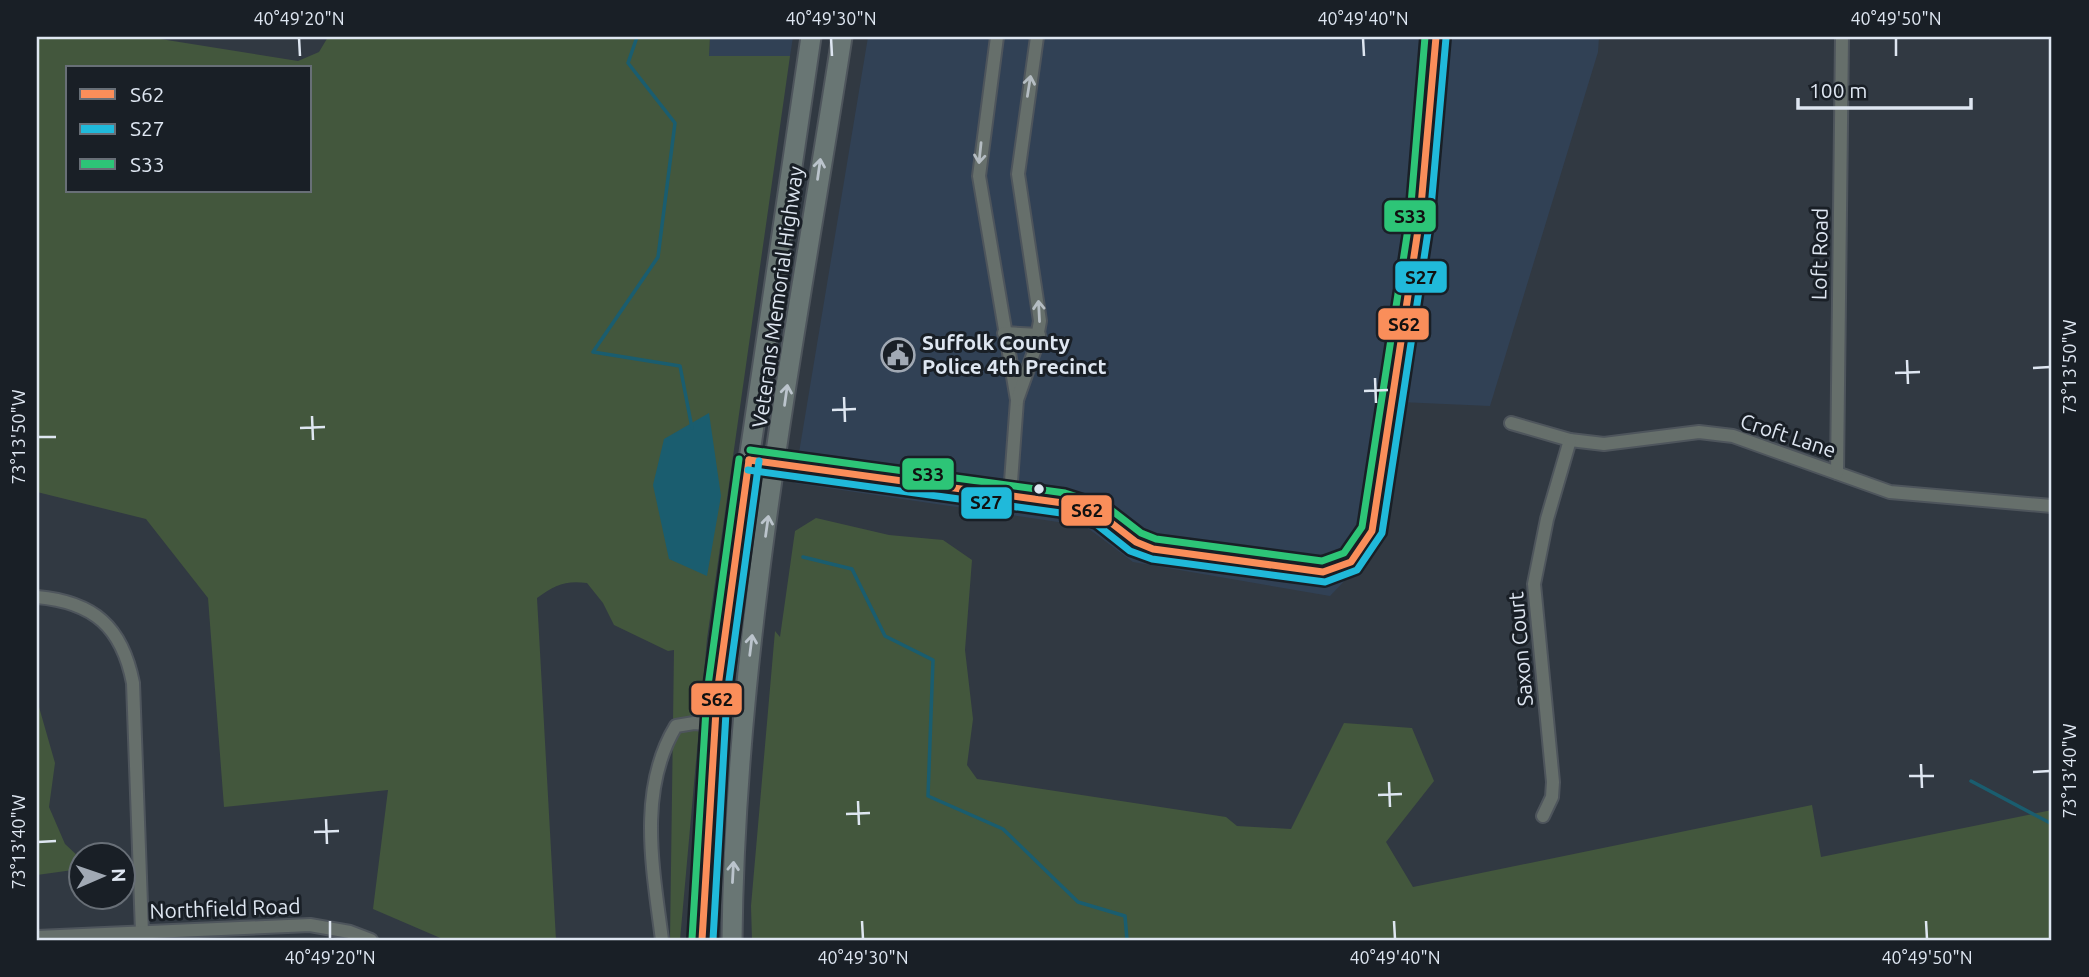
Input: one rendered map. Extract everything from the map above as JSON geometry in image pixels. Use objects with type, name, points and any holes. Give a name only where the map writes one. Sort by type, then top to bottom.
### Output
[{"type":"highway","name":"Veterans Memorial Highway","points":[[702,940],[715,725],[732,572],[811,37]]},
{"type":"highway","name":"Veterans Memorial Highway","points":[[732,940],[743,717],[776,462],[842,37]]},
{"type":"street","points":[[997,37],[979,176],[1017,400]]},
{"type":"street","points":[[1010,495],[1017,400],[1039,335],[1039,299],[1018,174],[1037,37]]},
{"type":"street","points":[[749,460],[1010,495],[1089,510],[1136,542],[1171,552],[1324,572],[1337,569],[1359,554],[1373,531],[1417,236],[1436,37]]},
{"type":"street","name":"Loft Road","points":[[1837,472],[1842,37]]},
{"type":"street","points":[[1004,333],[1039,335]]},
{"type":"street","name":"Croft Lane","points":[[1511,423],[1570,440],[1604,444],[1661,434],[1708,433],[1733,436],[1890,492],[2052,506]]},
{"type":"street","name":"Saxon Court","points":[[1543,816],[1552,797],[1553,782],[1534,584],[1547,519],[1570,440]]},
{"type":"street","points":[[37,597],[90,609],[108,624],[129,662],[133,683],[142,932]]},
{"type":"street","points":[[662,940],[650,844],[653,796],[663,748],[676,726],[694,723],[715,725]]},
{"type":"street","name":"Northfield Road","points":[[37,937],[310,925],[350,932],[371,940]]},
{"type":"shaded area","points":[[710,37],[793,37],[790,56],[709,56]]},
{"type":"shaded area","points":[[868,37],[1599,37],[1598,52],[1490,406],[1400,402],[1382,542],[1330,596],[1133,562],[1085,526],[794,483]]},
{"type":"shaded area","points":[[709,413],[721,496],[707,576],[669,559],[653,485],[664,439]]},
{"type":"green space","points":[[37,37],[148,37],[298,61],[319,52],[328,37],[710,37],[709,56],[790,56],[707,639],[680,940],[670,940],[674,650],[668,651],[614,625],[603,603],[587,583],[560,585],[537,598],[556,940],[445,940],[373,909],[388,790],[224,807],[208,598],[146,519],[37,492]]},
{"type":"green space","points":[[816,518],[889,535],[943,540],[972,560],[965,650],[973,719],[967,765],[977,779],[1226,817],[1237,826],[1291,829],[1344,723],[1412,728],[1434,781],[1386,842],[1413,887],[1812,805],[1821,857],[2052,810],[2052,940],[752,940],[751,906],[775,631],[780,637],[795,531]]},
{"type":"green space","points":[[37,700],[55,763],[49,807],[66,845],[66,871],[37,875]]},
{"type":"waterway","points":[[637,37],[628,63],[675,123],[658,257],[593,352],[680,366],[692,428]]},
{"type":"waterway","points":[[803,557],[852,569],[885,636],[933,660],[928,796],[1003,829],[1078,902],[1125,916],[1127,940]]},
{"type":"waterway","points":[[1971,781],[2052,824]]},
{"type":"transit line","name":"S33","points":[[750,450],[1065,493],[1106,506],[1141,533],[1156,539],[1322,561],[1344,553],[1362,527],[1410,216],[1425,37]]},
{"type":"transit line","name":"S62","points":[[749,460],[1063,503],[1101,515],[1136,542],[1153,549],[1323,572],[1351,562],[1372,531],[1420,217],[1436,37]]},
{"type":"transit line","name":"S27","points":[[748,470],[1061,513],[1096,524],[1130,551],[1152,559],[1325,582],[1357,570],[1382,533],[1430,219],[1446,38]]},
{"type":"transit line","name":"S33","points":[[692,939],[707,693],[739,459]]},
{"type":"transit line","name":"S62","points":[[702,940],[717,694],[749,460]]},
{"type":"transit line","name":"S27","points":[[713,940],[727,695],[759,461]]},
{"type":"place","name":"Suffolk County Police 4th Precinct","points":[[898,355]]}]
